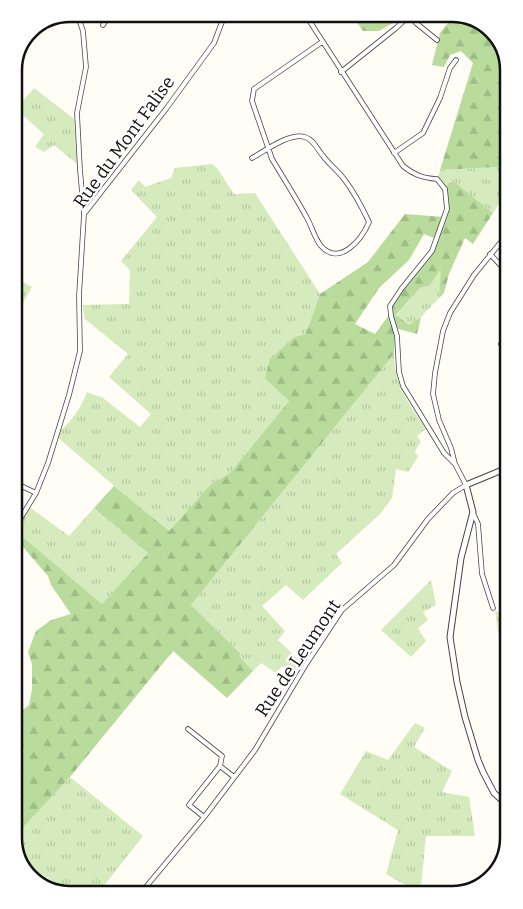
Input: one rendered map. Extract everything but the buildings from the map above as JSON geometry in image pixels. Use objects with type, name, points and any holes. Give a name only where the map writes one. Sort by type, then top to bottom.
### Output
[{"type":"street","points":[[80,22],[86,67],[77,113],[84,214]]},
{"type":"street","name":"Rue du Mont Falise","points":[[22,515],[36,492],[48,463],[69,395],[80,351],[79,296],[84,214],[161,116],[214,43],[222,22]]},
{"type":"street","points":[[310,23],[403,166],[412,173],[424,178],[437,179],[445,189],[446,209],[432,251],[392,300],[390,306],[398,336],[399,372],[403,386],[444,453],[455,464]]},
{"type":"street","points":[[341,72],[400,23]]},
{"type":"street","points":[[416,23],[437,40]]},
{"type":"street","points":[[252,158],[268,149],[286,139],[303,137],[314,143],[343,178],[362,207],[369,222],[364,234],[351,248],[340,253],[330,252],[320,246],[308,219],[272,159],[268,149],[252,101],[254,90],[322,42]]},
{"type":"street","points":[[394,153],[423,133],[440,98],[450,68],[456,60]]},
{"type":"street","points":[[493,608],[482,574],[478,524],[466,485],[455,464],[451,448],[439,420],[433,394],[443,331],[450,313],[474,275],[500,243]]},
{"type":"street","points":[[490,254],[500,265]]},
{"type":"street","name":"Rue de Leumont","points":[[147,886],[204,817],[255,750],[305,666],[342,610],[394,565],[428,519],[453,493],[466,485],[500,471]]},
{"type":"street","points":[[22,486],[36,492]]},
{"type":"street","points":[[473,512],[461,558],[450,637],[457,682],[478,760],[494,793],[500,798]]},
{"type":"street","points":[[188,729],[222,756],[220,766],[189,804],[204,817]]},
{"type":"street","points":[[220,766],[234,777]]},
{"type":"green space","points":[[357,23],[393,23],[379,31],[363,31]]},
{"type":"green space","points":[[448,23],[462,23],[474,27],[484,34],[496,49],[500,64],[500,168],[440,170],[473,63],[461,51],[450,55],[444,67],[432,65],[440,33]]},
{"type":"green space","points":[[34,88],[74,119],[77,164],[54,145],[44,152],[35,147],[44,134],[23,115],[23,101]]},
{"type":"green space","points":[[212,164],[217,168],[234,194],[255,193],[320,294],[306,335],[266,378],[289,401],[230,473],[211,484],[168,532],[56,436],[75,414],[87,392],[103,398],[140,427],[151,414],[109,377],[128,354],[85,319],[82,305],[129,304],[130,270],[121,261],[157,217],[131,190],[139,180],[145,187],[171,178],[175,168]]},
{"type":"green space","points":[[500,168],[500,202],[493,213],[453,182],[444,187],[437,179],[440,170]]},
{"type":"green space","points":[[453,181],[493,213],[473,244],[465,238],[449,274],[444,293],[439,298],[441,268],[430,285],[420,288],[396,315],[409,325],[421,317],[417,334],[395,328],[394,354],[191,605],[241,654],[239,656],[253,671],[227,698],[173,651],[70,777],[22,829],[22,711],[29,705],[32,689],[32,664],[28,652],[36,631],[51,620],[71,614],[51,585],[48,576],[22,546],[22,537],[102,604],[148,553],[94,508],[114,486],[169,531],[211,484],[230,473],[289,401],[265,378],[270,359],[295,337],[306,334],[320,294],[368,262],[405,214],[444,217],[447,209],[444,187]],"holes":[[[424,234],[436,239],[432,251],[392,301],[391,312],[375,334],[355,324],[379,288],[409,260]]]},
{"type":"green space","points":[[442,267],[439,298],[421,317],[409,326],[396,316],[420,288]]},
{"type":"green space","points":[[23,282],[32,287],[23,304]]},
{"type":"green space","points":[[394,354],[400,385],[408,402],[426,429],[417,436],[421,442],[415,451],[418,457],[408,472],[396,469],[392,498],[380,514],[336,554],[342,563],[303,600],[286,585],[262,606],[285,631],[278,640],[303,664],[295,675],[282,666],[276,673],[261,663],[253,671],[239,656],[241,654],[191,605]]},
{"type":"green space","points":[[28,506],[69,536],[94,508],[148,553],[102,604],[22,537],[22,515]]},
{"type":"green space","points":[[431,580],[436,605],[423,612],[428,620],[418,628],[426,641],[411,657],[381,630]]},
{"type":"green space","points":[[495,610],[500,613],[500,645]]},
{"type":"green space","points":[[415,723],[425,728],[414,747],[452,771],[442,792],[469,797],[475,836],[426,836],[421,886],[407,886],[386,874],[398,830],[340,794],[366,751],[388,760]]},
{"type":"green space","points":[[70,777],[143,836],[104,886],[61,886],[47,877],[46,879],[39,875],[27,860],[22,839],[22,829]]}]
